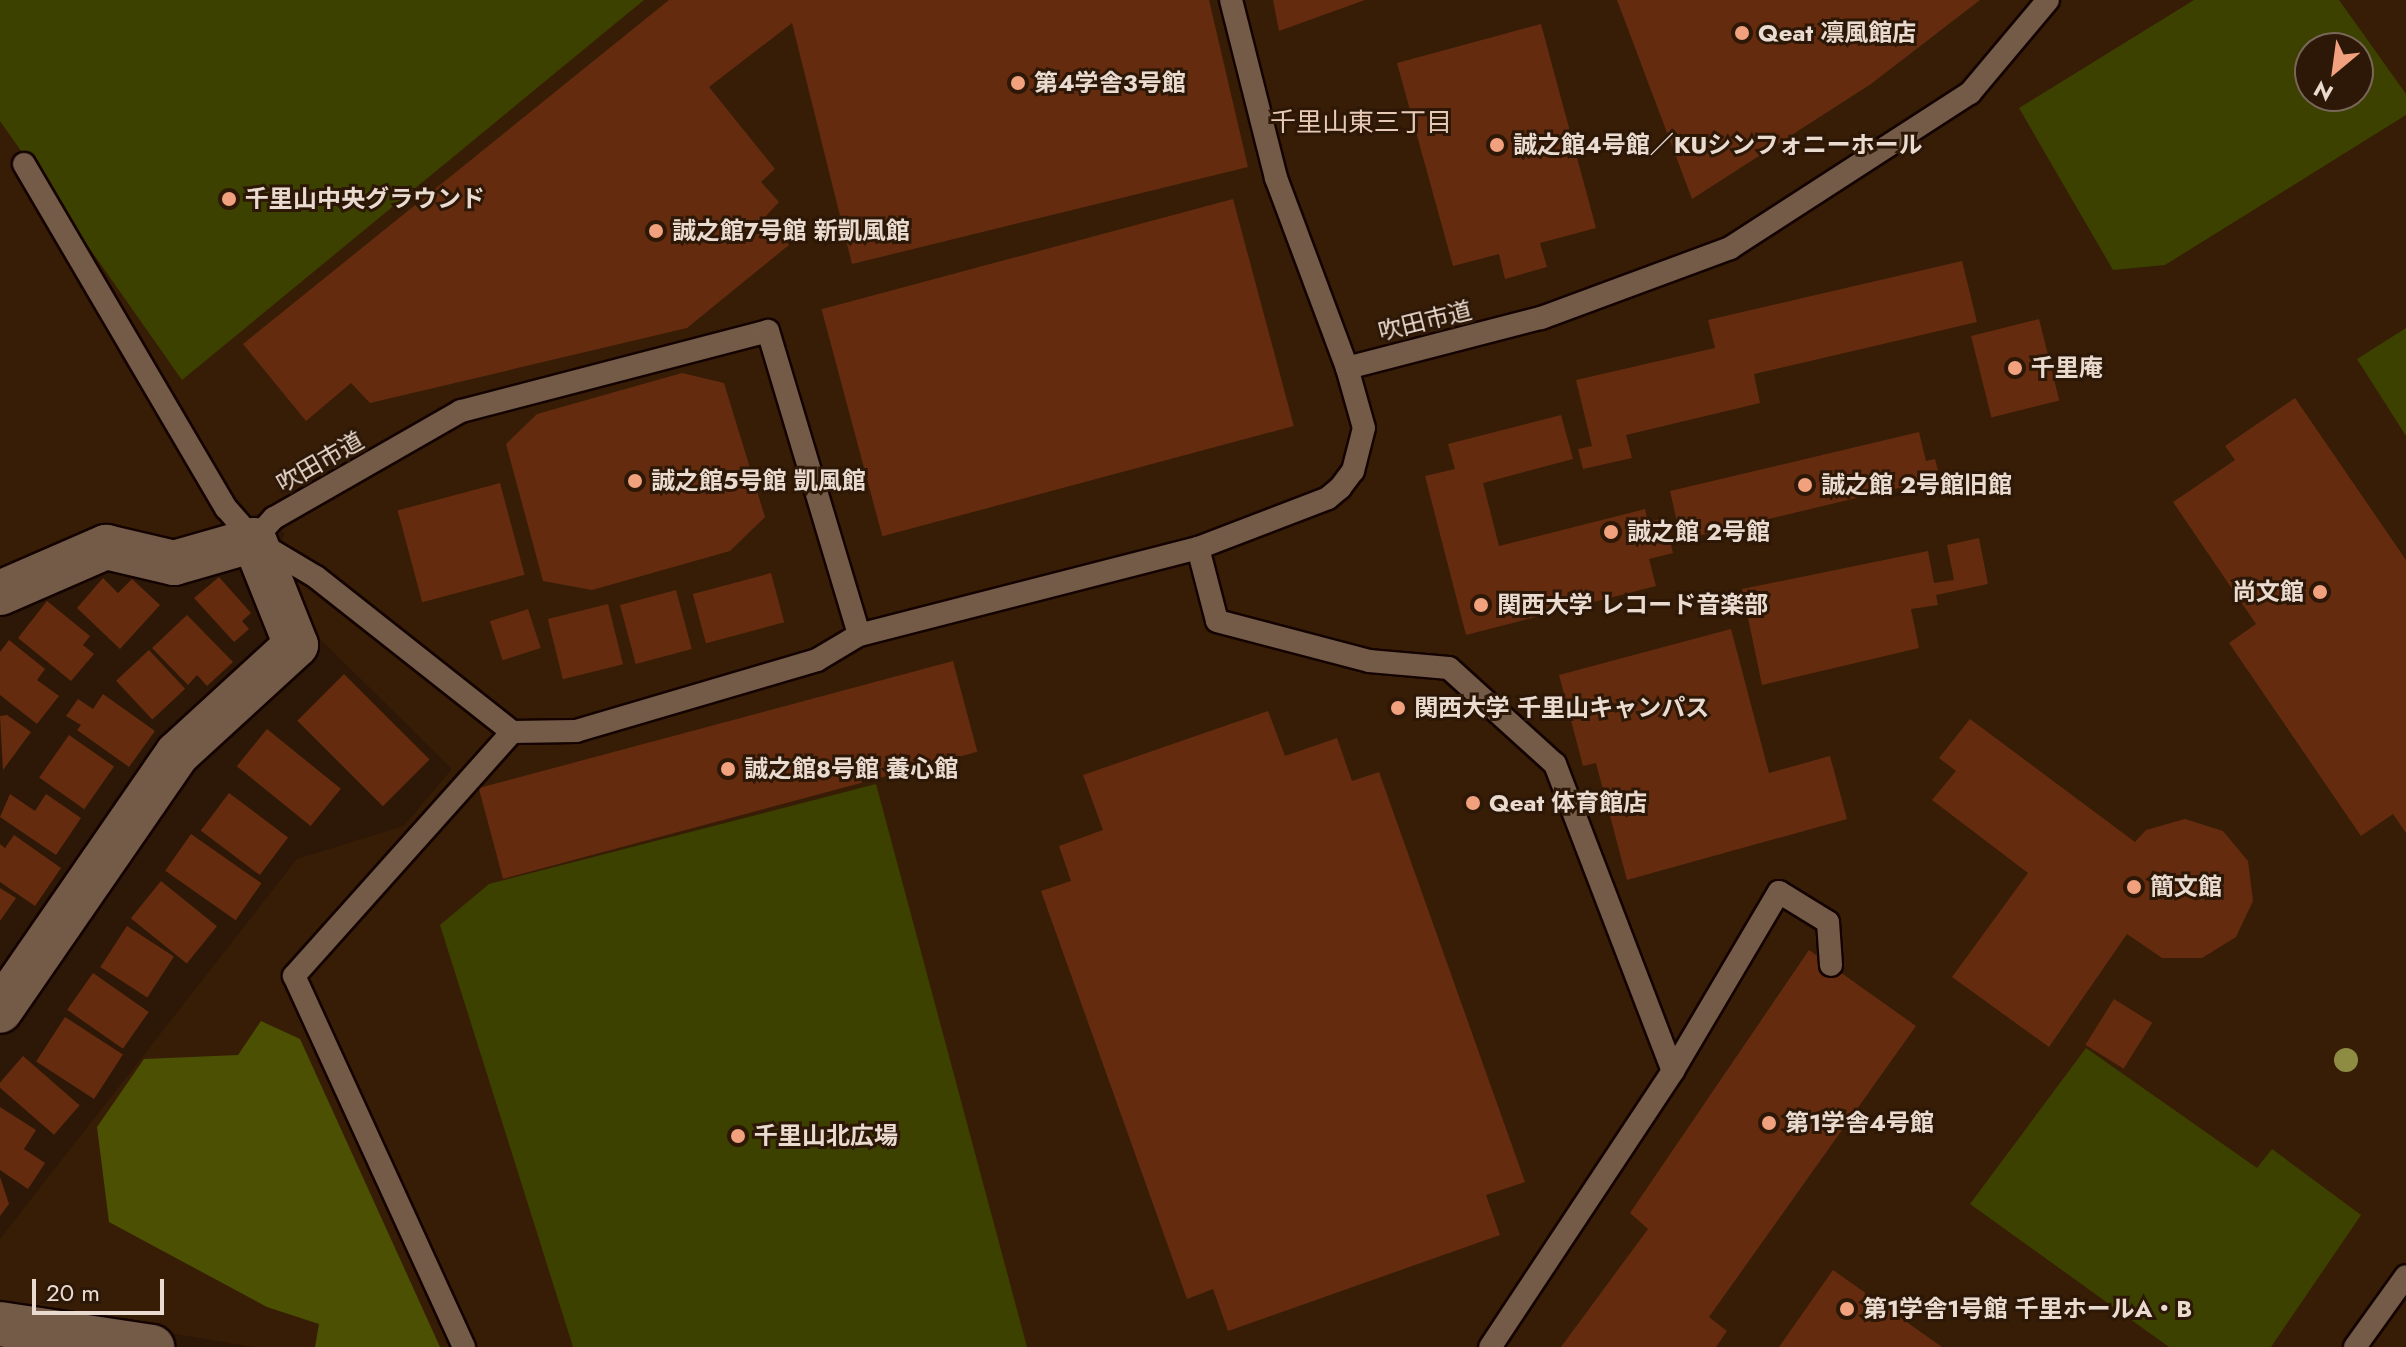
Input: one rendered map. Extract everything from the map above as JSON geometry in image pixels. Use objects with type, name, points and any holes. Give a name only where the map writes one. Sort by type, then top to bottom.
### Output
[{"type":"street","points":[[0,593],[106,547],[174,563],[254,540],[296,645],[177,754],[0,1011]]},
{"type":"street","points":[[0,1324],[152,1347]]},
{"type":"lane","points":[[24,164],[226,508],[254,540],[316,577],[512,732],[576,731],[817,660],[859,635],[1198,548],[1328,498],[1340,488],[1353,471],[1364,428],[1347,368],[1276,178],[1231,0]]},
{"type":"lane","name":"吹田市道","points":[[1347,368],[1541,318],[1730,248],[1970,93],[2048,0]]},
{"type":"lane","name":"吹田市道","points":[[254,540],[274,518],[461,411],[768,331],[859,635]]},
{"type":"lane","points":[[1198,548],[1217,621],[1369,661],[1449,668],[1555,764],[1673,1071]]},
{"type":"lane","points":[[464,1347],[294,976],[512,732]]},
{"type":"lane","points":[[1490,1347],[1673,1071],[1779,892],[1828,922],[1831,965]]},
{"type":"lane","points":[[2355,1347],[2406,1276]]},
{"type":"shaded area","name":"関西大学 千里山キャンパス","points":[[0,0],[2406,0],[2406,1347],[254,1347],[0,1305],[0,1239],[297,859],[404,826],[452,769],[297,616],[277,553],[285,533],[256,514],[209,535],[0,573]]},
{"type":"shaded area","points":[[261,1021],[300,1039],[440,1347],[315,1347],[319,1324],[267,1307],[109,1222],[97,1127],[144,1059],[238,1055]]},
{"type":"green space","name":"千里山中央グラウンド","points":[[0,0],[644,0],[182,380],[0,121]]},
{"type":"green space","points":[[2194,0],[2339,0],[2362,32],[2294,32],[2294,112],[2374,112],[2374,49],[2406,94],[2406,115],[2165,265],[2113,270],[2019,108]]},
{"type":"green space","points":[[2406,328],[2406,436],[2357,359]]},
{"type":"green space","name":"千里山北広場","points":[[876,784],[1027,1347],[573,1347],[440,925],[489,884]]},
{"type":"green space","points":[[2086,1048],[2257,1168],[2272,1149],[2361,1215],[2271,1347],[2169,1347],[1970,1204]]},
{"type":"building","points":[[669,0],[1209,0],[1248,167],[852,264],[792,23],[709,87],[775,169],[761,182],[779,202],[765,217],[789,245],[687,328],[370,403],[351,383],[306,421],[243,344]]},
{"type":"building","points":[[1273,0],[1365,0],[1279,31]]},
{"type":"building","points":[[1617,0],[1980,0],[1871,84],[1692,199]]},
{"type":"building","name":"誠之館4号館／KUシンフォニーホール","points":[[1541,24],[1596,228],[1540,243],[1547,267],[1505,279],[1499,254],[1453,266],[1397,63]]},
{"type":"building","points":[[1233,199],[1294,426],[882,536],[822,309]]},
{"type":"building","points":[[1962,261],[1977,322],[1754,374],[1760,403],[1626,435],[1632,458],[1583,469],[1578,449],[1592,446],[1576,380],[1715,348],[1708,320]]},
{"type":"building","name":"千里庵","points":[[2039,319],[2059,401],[1991,417],[1971,336]]},
{"type":"building","name":"誠之館5号館 凱風館","points":[[682,373],[724,383],[765,517],[730,551],[592,590],[543,581],[506,444],[537,414]]},
{"type":"building","name":"尚文館","points":[[2295,398],[2406,560],[2406,833],[2393,814],[2361,836],[2229,643],[2256,624],[2173,502],[2235,460],[2225,446]]},
{"type":"building","name":"誠之館 2号館","points":[[1561,415],[1573,459],[1483,483],[1499,546],[1645,509],[1648,522],[1664,518],[1673,553],[1649,559],[1656,586],[1466,635],[1425,476],[1455,469],[1448,444]]},
{"type":"building","name":"誠之館 2号館旧館","points":[[1919,432],[1926,461],[1935,459],[1940,478],[1681,540],[1670,491]]},
{"type":"building","points":[[500,483],[525,575],[422,602],[398,510]]},
{"type":"building","points":[[1979,538],[1988,584],[1936,595],[1938,605],[1911,609],[1919,648],[1762,685],[1742,589],[1928,551],[1934,583],[1954,580],[1947,545]]},
{"type":"building","points":[[771,573],[784,622],[706,643],[693,594]]},
{"type":"building","points":[[219,577],[251,613],[242,621],[249,629],[234,642],[194,598]]},
{"type":"building","points":[[103,578],[118,593],[132,579],[160,605],[120,649],[77,608]]},
{"type":"building","points":[[676,590],[692,649],[636,664],[620,605]]},
{"type":"building","points":[[47,601],[90,636],[83,645],[94,654],[71,681],[18,638]]},
{"type":"building","points":[[608,604],[623,664],[563,679],[548,619]]},
{"type":"building","points":[[528,609],[541,648],[503,660],[490,621]]},
{"type":"building","points":[[187,615],[233,662],[207,686],[197,675],[188,685],[152,648]]},
{"type":"building","points":[[1731,629],[1769,773],[1830,756],[1847,819],[1627,880],[1596,763],[1583,766],[1559,675]]},
{"type":"building","points":[[9,640],[45,669],[37,680],[59,696],[37,724],[0,695],[0,652]]},
{"type":"building","points":[[149,650],[185,689],[152,719],[116,681]]},
{"type":"building","name":"誠之館8号館 養心館","points":[[953,661],[977,752],[503,879],[479,788]]},
{"type":"building","points":[[344,674],[430,760],[383,806],[297,721]]},
{"type":"building","points":[[103,694],[155,731],[129,767],[77,730],[81,725],[66,716],[78,699],[93,709]]},
{"type":"building","points":[[1268,711],[1285,756],[1337,738],[1352,781],[1379,772],[1525,1182],[1486,1195],[1500,1235],[1228,1331],[1213,1289],[1187,1299],[1041,891],[1071,881],[1059,846],[1103,830],[1083,775]]},
{"type":"building","points":[[7,715],[31,732],[3,770],[0,716]]},
{"type":"building","name":"簡文館","points":[[1970,719],[2135,842],[2146,830],[2185,819],[2223,831],[2248,861],[2253,901],[2236,937],[2202,958],[2162,958],[2127,934],[2049,1047],[1952,977],[2028,873],[1932,800],[1956,771],[1939,758]]},
{"type":"building","points":[[267,729],[341,789],[311,826],[237,766]]},
{"type":"building","points":[[69,735],[114,767],[84,809],[39,778]]},
{"type":"building","points":[[229,793],[288,838],[260,875],[201,831]]},
{"type":"building","points":[[10,794],[35,811],[46,794],[81,818],[56,855],[0,817]]},
{"type":"building","points":[[191,834],[261,883],[236,920],[165,871]]},
{"type":"building","points":[[14,835],[61,868],[35,906],[0,882],[0,844],[5,848]]},
{"type":"building","points":[[161,881],[217,926],[187,964],[131,918]]},
{"type":"building","points":[[0,888],[16,898],[0,921]]},
{"type":"building","points":[[127,926],[174,956],[147,998],[100,967]]},
{"type":"building","name":"第1学舎4号館","points":[[1809,950],[1916,1026],[1709,1317],[1727,1331],[1716,1347],[1561,1347],[1648,1229],[1630,1213]]},
{"type":"building","points":[[93,973],[149,1012],[123,1049],[67,1010]]},
{"type":"building","points":[[2114,999],[2152,1023],[2124,1069],[2085,1045]]},
{"type":"building","points":[[65,1017],[123,1055],[94,1099],[36,1061]]},
{"type":"building","points":[[23,1056],[80,1105],[54,1135],[0,1088],[0,1082]]},
{"type":"building","points":[[0,1107],[36,1130],[24,1149],[45,1163],[28,1189],[0,1170]]},
{"type":"building","points":[[0,1177],[9,1204],[0,1216]]},
{"type":"building","name":"第1学舎1号館 千里ホールA・B","points":[[1833,1270],[1942,1347],[1779,1347]]},
{"type":"place","name":"Qeat 凛風館店","points":[[1742,33]]},
{"type":"place","name":"第4学舎3号館","points":[[1018,83]]},
{"type":"place","name":"誠之館4号館／KUシンフォニーホール","points":[[1497,145]]},
{"type":"place","name":"千里山中央グラウンド","points":[[229,199]]},
{"type":"place","name":"誠之館7号館 新凱風館","points":[[656,231]]},
{"type":"place","name":"千里庵","points":[[2015,368]]},
{"type":"place","name":"誠之館5号館 凱風館","points":[[635,481]]},
{"type":"place","name":"誠之館 2号館旧館","points":[[1805,485]]},
{"type":"place","name":"誠之館 2号館","points":[[1611,532]]},
{"type":"place","name":"尚文館","points":[[2320,592]]},
{"type":"place","name":"関西大学 レコード音楽部","points":[[1481,605]]},
{"type":"place","name":"関西大学 千里山キャンパス","points":[[1398,708]]},
{"type":"place","name":"誠之館8号館 養心館","points":[[728,769]]},
{"type":"place","name":"Qeat 体育館店","points":[[1473,803]]},
{"type":"place","name":"簡文館","points":[[2134,887]]},
{"type":"place","name":"第1学舎4号館","points":[[1769,1123]]},
{"type":"place","name":"千里山北広場","points":[[738,1136]]},
{"type":"place","name":"第1学舎1号館 千里ホールA・B","points":[[1847,1309]]},
{"type":"district","name":"千里山東三丁目","points":[[1361,123]]}]
